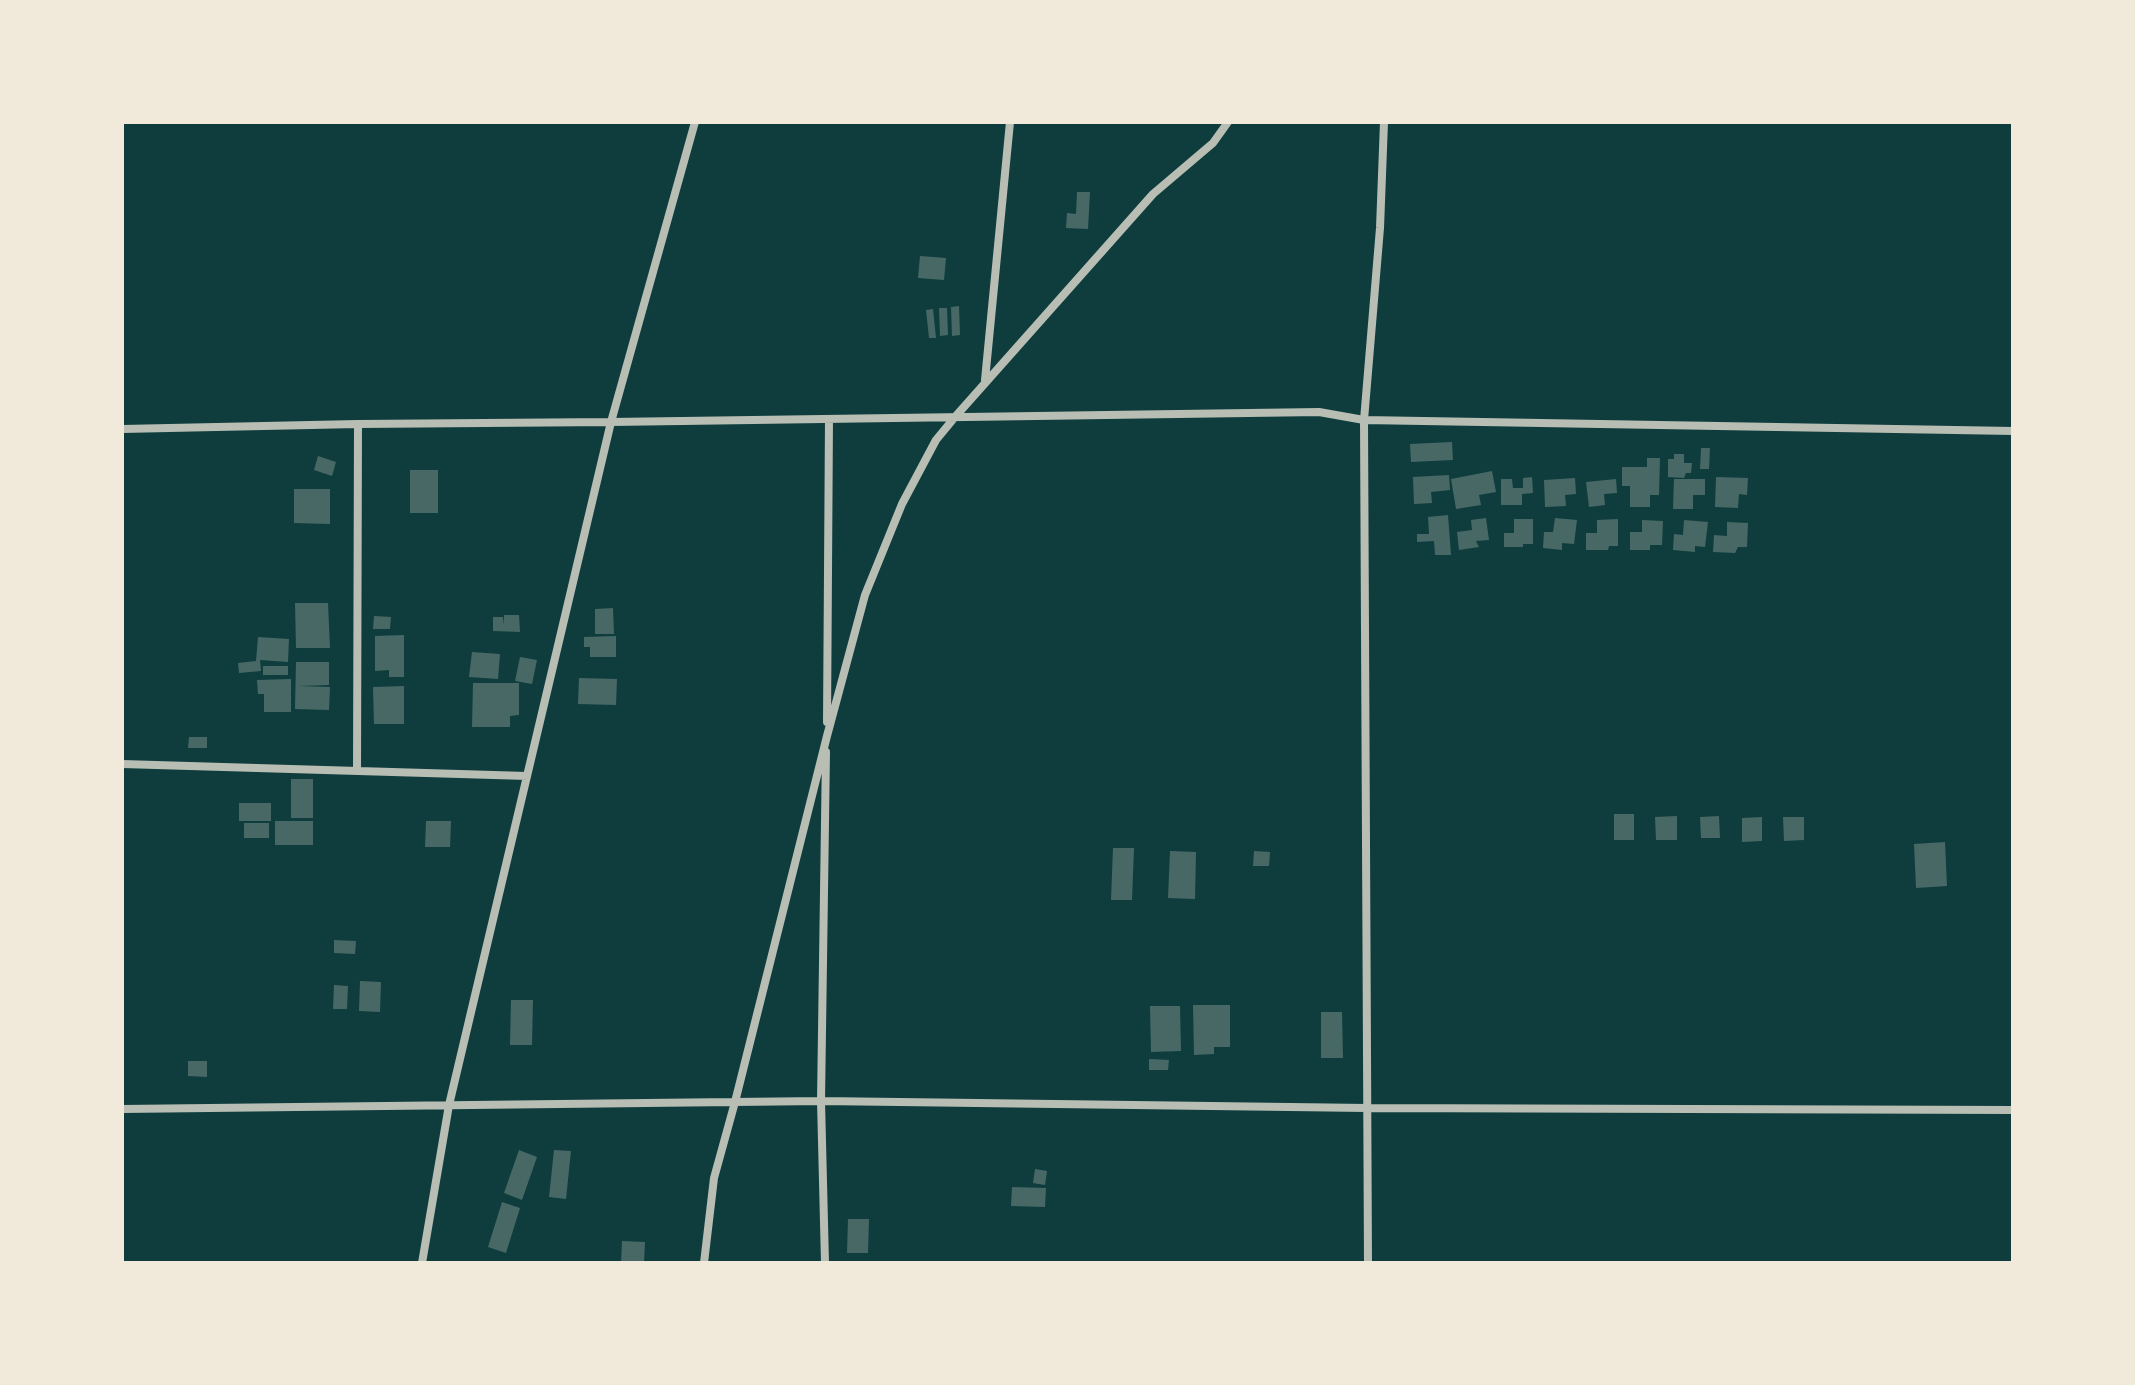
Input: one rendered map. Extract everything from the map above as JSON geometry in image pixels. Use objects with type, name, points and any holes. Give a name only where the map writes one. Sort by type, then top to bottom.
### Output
[{"type":"street","points":[[422,1263],[449,1105],[611,422],[695,122]]},
{"type":"street","points":[[985,382],[1010,122]]},
{"type":"street","points":[[704,1263],[714,1178],[827,736],[865,595],[896,517],[936,440],[955,417],[1153,194],[1213,143],[1228,122]]},
{"type":"street","points":[[1368,1263],[1364,420],[1380,228],[1384,122]]},
{"type":"street","points":[[122,429],[1319,412],[1364,420],[2013,431]]},
{"type":"street","points":[[825,1263],[821,1101],[829,419]]},
{"type":"street","points":[[357,771],[358,424]]},
{"type":"street","points":[[122,764],[527,776]]},
{"type":"street","points":[[122,1109],[821,1101],[1367,1108],[2013,1110]]},
{"type":"building","points":[[1077,192],[1090,192],[1088,229],[1066,228],[1067,213],[1076,214]]},
{"type":"building","points":[[920,256],[946,258],[944,280],[918,278]]},
{"type":"building","points":[[959,306],[960,335],[952,336],[951,307]]},
{"type":"building","points":[[939,308],[947,308],[948,335],[940,336]]},
{"type":"building","points":[[933,309],[936,338],[929,338],[926,310]]},
{"type":"building","points":[[1452,442],[1453,460],[1411,462],[1410,444]]},
{"type":"building","points":[[1701,448],[1710,448],[1709,469],[1700,469]]},
{"type":"building","points":[[1674,454],[1684,454],[1684,463],[1692,463],[1691,473],[1686,473],[1684,478],[1668,477],[1668,459],[1674,459]]},
{"type":"building","points":[[318,456],[336,462],[332,476],[314,470]]},
{"type":"building","points":[[1647,458],[1660,458],[1659,495],[1650,495],[1650,507],[1630,507],[1630,486],[1622,486],[1622,467],[1647,467]]},
{"type":"building","points":[[410,470],[438,470],[438,513],[410,513]]},
{"type":"building","points":[[1492,471],[1496,492],[1479,495],[1481,505],[1456,509],[1451,479]]},
{"type":"building","points":[[1449,475],[1450,490],[1431,492],[1432,503],[1414,504],[1413,477]]},
{"type":"building","points":[[1532,477],[1533,493],[1522,494],[1522,505],[1501,505],[1501,479],[1512,479],[1513,488],[1523,488],[1523,478]]},
{"type":"building","points":[[1716,477],[1748,478],[1747,495],[1739,494],[1738,508],[1715,507]]},
{"type":"building","points":[[1575,478],[1576,494],[1565,495],[1566,506],[1545,507],[1544,480]]},
{"type":"building","points":[[1616,479],[1617,493],[1604,494],[1605,505],[1589,507],[1586,482]]},
{"type":"building","points":[[1674,479],[1705,479],[1705,495],[1693,495],[1693,509],[1673,509]]},
{"type":"building","points":[[294,489],[330,489],[330,524],[294,523]]},
{"type":"building","points":[[1448,515],[1451,555],[1435,555],[1434,541],[1417,542],[1417,534],[1429,534],[1428,517]]},
{"type":"building","points":[[1486,518],[1489,540],[1476,541],[1479,547],[1459,550],[1457,532],[1472,530],[1471,520]]},
{"type":"building","points":[[1555,518],[1577,520],[1574,544],[1562,543],[1562,550],[1543,548],[1544,532],[1553,532]]},
{"type":"building","points":[[1514,519],[1533,519],[1533,544],[1504,547],[1504,533],[1514,533]]},
{"type":"building","points":[[1618,519],[1618,546],[1609,546],[1608,550],[1586,550],[1586,533],[1597,533],[1597,520]]},
{"type":"building","points":[[1642,520],[1663,521],[1662,545],[1650,545],[1650,550],[1630,550],[1630,532],[1642,532]]},
{"type":"building","points":[[1684,520],[1708,522],[1705,547],[1695,546],[1695,552],[1673,550],[1674,534],[1683,535]]},
{"type":"building","points":[[1727,522],[1748,523],[1747,547],[1738,547],[1735,553],[1713,552],[1714,535],[1727,536]]},
{"type":"building","points":[[295,603],[328,603],[330,648],[296,648]]},
{"type":"building","points":[[613,608],[614,634],[595,634],[595,609]]},
{"type":"building","points":[[504,615],[519,615],[520,632],[493,631],[493,617],[503,617],[504,625]]},
{"type":"building","points":[[374,616],[391,617],[390,629],[373,629]]},
{"type":"building","points":[[404,635],[404,677],[389,677],[389,670],[375,671],[375,636]]},
{"type":"building","points":[[616,636],[616,657],[590,657],[590,647],[584,647],[584,637]]},
{"type":"building","points":[[258,637],[289,639],[288,662],[260,660],[261,671],[239,673],[238,663],[256,661]]},
{"type":"building","points":[[472,652],[500,654],[498,679],[469,677]]},
{"type":"building","points":[[520,657],[537,660],[532,684],[515,681]]},
{"type":"building","points":[[296,662],[329,662],[329,685],[299,686],[330,687],[329,710],[295,709]]},
{"type":"building","points":[[263,666],[288,666],[288,675],[263,675]]},
{"type":"building","points":[[579,678],[617,679],[616,705],[578,704]]},
{"type":"building","points":[[291,679],[291,712],[264,712],[264,694],[258,694],[257,680]]},
{"type":"building","points":[[473,683],[519,683],[519,715],[510,716],[510,727],[472,727]]},
{"type":"building","points":[[404,686],[404,724],[374,724],[373,687]]},
{"type":"building","points":[[189,737],[207,737],[207,748],[188,748]]},
{"type":"building","points":[[291,779],[313,779],[313,818],[291,818]]},
{"type":"building","points":[[239,803],[271,803],[271,821],[239,821]]},
{"type":"building","points":[[1614,814],[1634,814],[1634,840],[1614,840]]},
{"type":"building","points":[[1677,816],[1677,840],[1656,840],[1655,817]]},
{"type":"building","points":[[1719,816],[1720,838],[1701,838],[1700,817]]},
{"type":"building","points":[[1762,817],[1762,841],[1742,842],[1742,818]]},
{"type":"building","points":[[1783,817],[1804,817],[1804,840],[1784,841]]},
{"type":"building","points":[[275,821],[313,821],[313,845],[275,845]]},
{"type":"building","points":[[426,821],[451,821],[450,847],[425,847]]},
{"type":"building","points":[[244,823],[269,823],[269,838],[244,838]]},
{"type":"building","points":[[1945,842],[1947,886],[1916,888],[1914,844]]},
{"type":"building","points":[[1113,848],[1134,848],[1132,900],[1111,900]]},
{"type":"building","points":[[1170,851],[1196,852],[1195,899],[1168,898]]},
{"type":"building","points":[[1254,851],[1270,852],[1269,866],[1253,866]]},
{"type":"building","points":[[334,940],[356,941],[355,954],[334,953]]},
{"type":"building","points":[[360,981],[381,982],[380,1012],[359,1011]]},
{"type":"building","points":[[334,985],[348,986],[347,1009],[333,1009]]},
{"type":"building","points":[[511,1000],[533,1000],[532,1045],[510,1045]]},
{"type":"building","points":[[1193,1005],[1230,1005],[1230,1047],[1214,1047],[1214,1054],[1194,1055]]},
{"type":"building","points":[[1150,1006],[1180,1006],[1181,1051],[1151,1052]]},
{"type":"building","points":[[1321,1012],[1342,1012],[1343,1058],[1321,1058]]},
{"type":"building","points":[[1149,1059],[1169,1060],[1168,1070],[1149,1070]]},
{"type":"building","points":[[188,1061],[207,1061],[207,1077],[188,1076]]},
{"type":"building","points":[[519,1150],[537,1157],[522,1200],[504,1193]]},
{"type":"building","points":[[554,1150],[571,1151],[566,1199],[549,1197]]},
{"type":"building","points":[[1035,1169],[1047,1171],[1045,1185],[1033,1183]]},
{"type":"building","points":[[1012,1187],[1046,1188],[1045,1207],[1011,1206]]},
{"type":"building","points":[[502,1202],[520,1208],[506,1253],[488,1247]]},
{"type":"building","points":[[848,1219],[869,1219],[868,1253],[847,1253]]},
{"type":"building","points":[[622,1241],[645,1242],[644,1263],[621,1263]]}]
